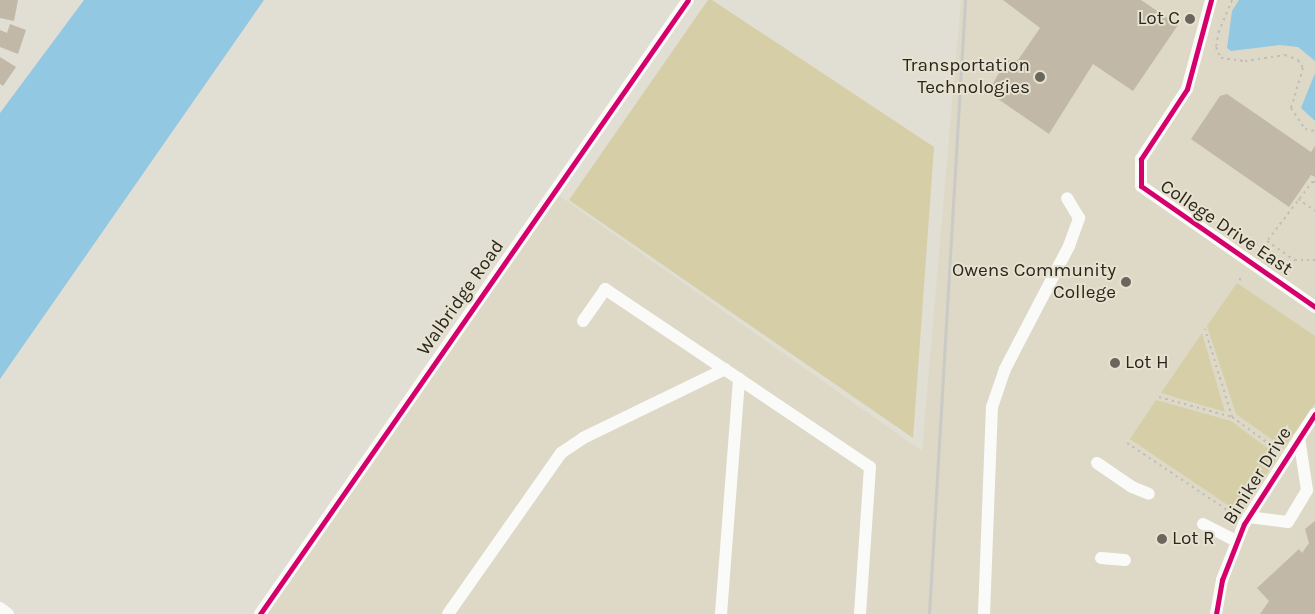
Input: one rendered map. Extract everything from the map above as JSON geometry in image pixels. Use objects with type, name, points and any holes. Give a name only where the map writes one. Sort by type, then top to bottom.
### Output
[{"type":"street","name":"Walbridge Road","points":[[260,614],[688,0]]},
{"type":"street","name":"College Drive East","points":[[1211,0],[1187,89],[1141,159],[1141,186],[1313,301]]},
{"type":"street","points":[[984,614],[992,407],[1005,369],[1069,246],[1079,218],[1067,198]]},
{"type":"street","points":[[583,321],[605,289],[870,467],[860,614]]},
{"type":"street","points":[[448,614],[561,453],[583,438],[725,369]]},
{"type":"street","points":[[721,614],[739,379]]},
{"type":"street","name":"Biniker Drive","points":[[1216,614],[1222,580],[1235,540],[1315,414]]},
{"type":"street","points":[[1246,520],[1288,522],[1307,490],[1299,438]]},
{"type":"street","points":[[1097,464],[1132,487],[1149,494]]},
{"type":"street","points":[[1203,524],[1235,540]]},
{"type":"street","points":[[1101,558],[1125,560]]},
{"type":"street","points":[[0,608],[8,614]]},
{"type":"path","points":[[1232,0],[1219,31],[1216,47],[1221,58],[1245,61],[1285,55],[1298,60],[1303,68],[1291,108],[1305,129],[1315,131]]},
{"type":"path","points":[[1315,183],[1313,181],[1298,199],[1267,241],[1294,260],[1315,260]]},
{"type":"path","points":[[1298,199],[1315,210]]},
{"type":"path","points":[[1239,279],[1243,280]]},
{"type":"path","points":[[1205,329],[1232,417]]},
{"type":"path","points":[[1159,397],[1232,417],[1287,457]]},
{"type":"path","points":[[1127,443],[1246,520]]},
{"type":"shaded area","points":[[708,0],[712,0],[934,147],[913,438],[569,200]]},
{"type":"shaded area","name":"Owens Community College","points":[[961,0],[1315,0],[1315,614],[260,614],[554,192],[922,451]]},
{"type":"shaded area","points":[[1237,283],[1315,336],[1315,403],[1284,448],[1236,414],[1207,326]]},
{"type":"shaded area","points":[[1202,333],[1225,412],[1161,393]]},
{"type":"shaded area","points":[[1156,400],[1231,421],[1278,456],[1241,514],[1130,439]]},
{"type":"water","points":[[84,0],[264,0],[0,379],[0,113]]},
{"type":"water","points":[[1239,0],[1315,0],[1315,61],[1298,47],[1280,45],[1231,51],[1227,48],[1232,11]]},
{"type":"water","points":[[1315,73],[1315,120],[1314,120],[1301,108]]},
{"type":"building","points":[[0,0],[18,0],[14,21],[0,18]]},
{"type":"building","name":"Transportation Technologies","points":[[1003,0],[1141,0],[1178,25],[1133,91],[1093,64],[1049,134],[988,92],[1006,61],[1018,60],[1040,28]]},
{"type":"building","points":[[10,24],[26,30],[18,54],[0,47],[0,30],[7,33]]},
{"type":"building","points":[[0,57],[16,67],[3,86],[0,84]]},
{"type":"building","points":[[1227,94],[1311,152],[1315,146],[1315,177],[1311,175],[1289,207],[1191,139],[1220,96]]},
{"type":"building","points":[[1315,521],[1315,614],[1260,614],[1269,601],[1257,588],[1299,549],[1302,553],[1309,543],[1305,529]]},
{"type":"railway","points":[[929,614],[965,0]]},
{"type":"cycle path","points":[[260,614],[688,0]]},
{"type":"cycle path","points":[[1211,0],[1187,89],[1141,159],[1141,186],[1315,307]]},
{"type":"cycle path","points":[[1216,614],[1222,580],[1244,524],[1315,414]]},
{"type":"place","name":"Lot C","points":[[1190,19]]},
{"type":"place","name":"Transportation Technologies","points":[[1040,77]]},
{"type":"place","name":"Owens Community College","points":[[1126,282]]},
{"type":"place","name":"Lot H","points":[[1115,363]]},
{"type":"place","name":"Lot R","points":[[1162,539]]}]
